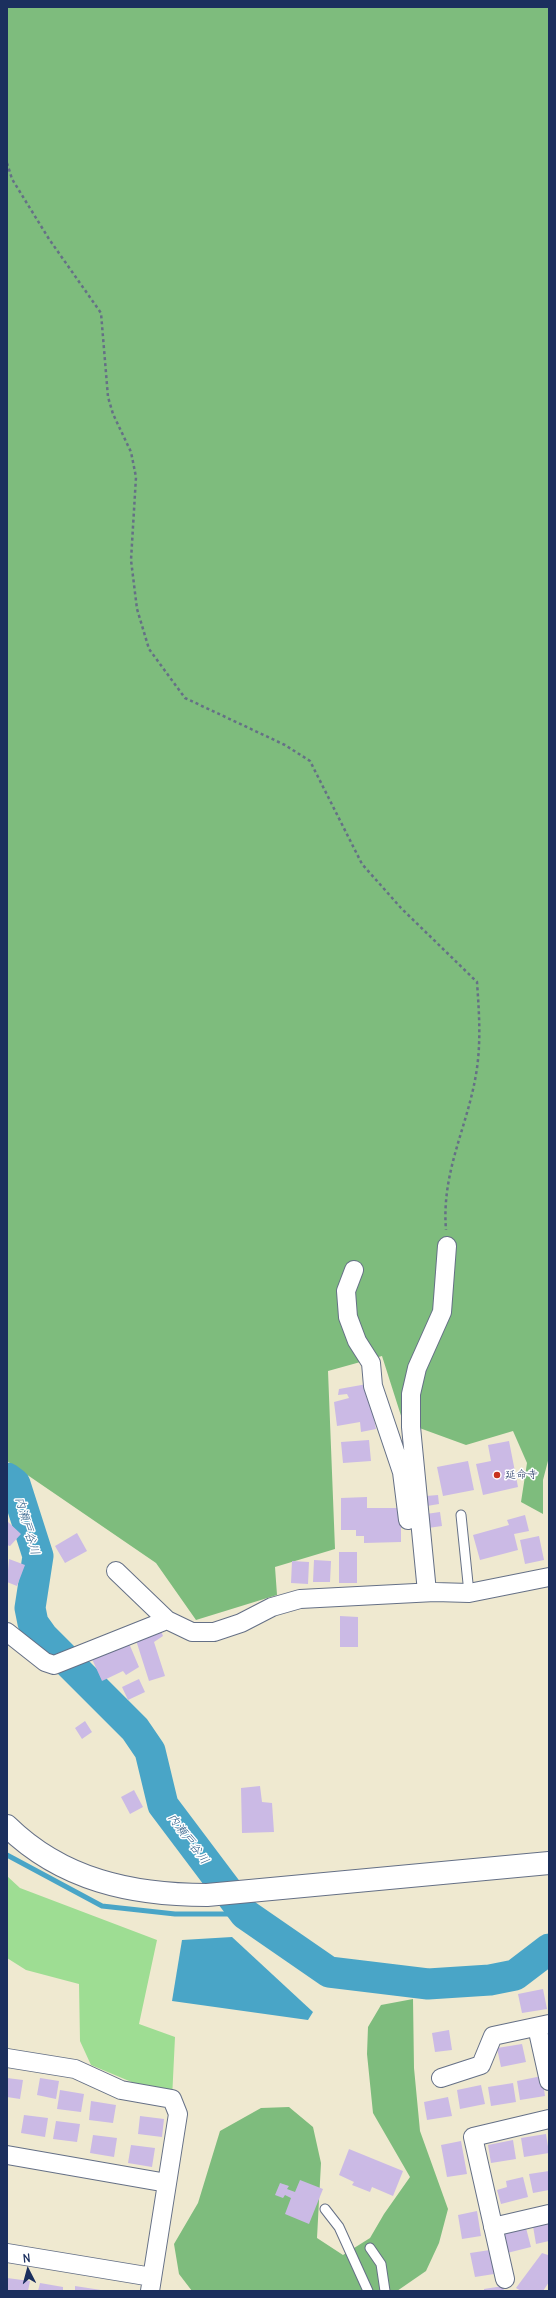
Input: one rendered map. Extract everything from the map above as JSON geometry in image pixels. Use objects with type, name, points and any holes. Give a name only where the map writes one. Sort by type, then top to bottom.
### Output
[{"type":"street","points":[[422,1592],[411,1427],[411,1394],[417,1368],[442,1312],[447,1246]]},
{"type":"street","points":[[354,1270],[346,1291],[348,1317],[356,1341],[371,1363],[373,1386],[402,1472],[422,1592]]},
{"type":"street","points":[[116,1571],[167,1620],[192,1632],[214,1632],[241,1622],[272,1606],[300,1599],[422,1592],[469,1593],[549,1577]]},
{"type":"street","points":[[7,1632],[46,1662],[54,1664],[167,1620]]},
{"type":"street","points":[[7,1826],[37,1850],[60,1864],[104,1883],[137,1891],[166,1895],[207,1895],[549,1862]]},
{"type":"street","points":[[441,2078],[481,2065],[494,2036],[543,2025],[549,2081]]},
{"type":"street","points":[[7,2058],[75,2069],[121,2090],[172,2099],[178,2114],[151,2284],[7,2253]]},
{"type":"street","points":[[505,2279],[473,2137],[549,2119]]},
{"type":"street","points":[[7,2155],[167,2183]]},
{"type":"street","points":[[493,2227],[549,2214]]},
{"type":"lane","points":[[461,1515],[469,1593]]},
{"type":"lane","points":[[325,2209],[339,2227],[368,2291]]},
{"type":"lane","points":[[370,2248],[381,2264],[385,2291]]},
{"type":"path","points":[[7,163],[12,179],[50,239],[101,313],[108,396],[113,414],[131,452],[136,477],[131,560],[136,609],[149,648],[185,698],[285,746],[310,761],[362,864],[401,908],[477,982],[480,1024],[477,1068],[450,1165],[447,1184],[445,1220],[447,1246]]},
{"type":"green space","points":[[7,7],[549,7],[549,1457],[543,1480],[543,1514],[521,1502],[527,1463],[513,1431],[466,1445],[403,1422],[382,1356],[328,1371],[335,1549],[275,1567],[277,1595],[196,1620],[156,1563],[7,1461]]},
{"type":"green space","points":[[7,1876],[20,1888],[157,1940],[139,2024],[175,2037],[172,2099],[91,2065],[80,2041],[79,1984],[26,1970],[7,1958]]},
{"type":"green space","points":[[413,1999],[414,2068],[420,2131],[448,2209],[439,2243],[426,2271],[397,2291],[192,2291],[179,2274],[174,2244],[198,2203],[220,2131],[261,2108],[289,2107],[313,2127],[321,2163],[317,2238],[343,2255],[370,2238],[384,2214],[410,2177],[373,2113],[367,2054],[368,2027],[381,2005]]},
{"type":"water","points":[[232,1937],[313,2012],[308,2020],[172,2001],[182,1940]]},
{"type":"building","points":[[367,1384],[376,1429],[361,1432],[360,1422],[337,1426],[334,1402],[349,1398],[347,1394],[338,1395],[339,1389]]},
{"type":"building","points":[[369,1440],[371,1461],[343,1463],[341,1442]]},
{"type":"building","name":"延命寺","points":[[509,1441],[518,1487],[483,1495],[476,1464],[491,1461],[488,1445]]},
{"type":"building","points":[[468,1461],[474,1490],[443,1496],[437,1467]]},
{"type":"building","points":[[438,1495],[439,1504],[427,1506],[426,1496]]},
{"type":"building","points":[[367,1497],[367,1508],[401,1508],[401,1542],[364,1543],[364,1536],[356,1536],[356,1530],[341,1530],[341,1498]]},
{"type":"building","points":[[440,1512],[442,1526],[428,1528],[426,1514]]},
{"type":"building","points":[[525,1515],[529,1531],[514,1534],[518,1550],[480,1560],[473,1535],[509,1525],[507,1520]]},
{"type":"building","points":[[7,1521],[21,1534],[10,1546],[7,1545]]},
{"type":"building","points":[[77,1533],[87,1551],[65,1563],[55,1546]]},
{"type":"building","points":[[539,1536],[544,1560],[525,1564],[520,1540]]},
{"type":"building","points":[[339,1552],[357,1552],[357,1583],[339,1583]]},
{"type":"building","points":[[9,1559],[25,1565],[17,1586],[7,1582]]},
{"type":"building","points":[[314,1560],[331,1561],[330,1582],[313,1582]]},
{"type":"building","points":[[292,1561],[309,1562],[308,1584],[291,1583]]},
{"type":"building","points":[[340,1616],[358,1617],[358,1647],[340,1647]]},
{"type":"building","points":[[160,1628],[163,1636],[154,1642],[165,1676],[149,1681],[135,1637]]},
{"type":"building","points":[[128,1641],[139,1667],[126,1675],[123,1671],[102,1681],[92,1659]]},
{"type":"building","points":[[139,1679],[145,1692],[128,1700],[122,1687]]},
{"type":"building","points":[[85,1721],[92,1732],[82,1739],[75,1728]]},
{"type":"building","points":[[260,1786],[262,1802],[272,1803],[274,1832],[242,1833],[241,1788]]},
{"type":"building","points":[[134,1790],[143,1807],[130,1814],[121,1797]]},
{"type":"building","points":[[543,1989],[547,2009],[522,2013],[518,1994]]},
{"type":"building","points":[[449,2030],[452,2050],[435,2052],[432,2033]]},
{"type":"building","points":[[522,2044],[526,2062],[501,2067],[497,2048]]},
{"type":"building","points":[[542,2076],[545,2096],[520,2100],[517,2081]]},
{"type":"building","points":[[7,2078],[23,2080],[20,2099],[7,2097]]},
{"type":"building","points":[[40,2078],[59,2081],[56,2099],[37,2095]]},
{"type":"building","points":[[513,2083],[516,2102],[491,2106],[488,2087]]},
{"type":"building","points":[[481,2085],[485,2104],[460,2109],[457,2090]]},
{"type":"building","points":[[60,2090],[84,2094],[81,2112],[57,2109]]},
{"type":"building","points":[[448,2097],[452,2116],[427,2120],[424,2102]]},
{"type":"building","points":[[91,2101],[116,2105],[113,2123],[89,2120]]},
{"type":"building","points":[[24,2115],[48,2118],[45,2137],[21,2133]]},
{"type":"building","points":[[140,2116],[164,2119],[162,2137],[138,2134]]},
{"type":"building","points":[[56,2121],[80,2124],[77,2142],[53,2139]]},
{"type":"building","points":[[546,2134],[549,2153],[524,2157],[521,2138]]},
{"type":"building","points":[[93,2135],[117,2138],[114,2157],[90,2153]]},
{"type":"building","points":[[513,2140],[516,2159],[491,2163],[488,2145]]},
{"type":"building","points":[[461,2141],[467,2174],[447,2177],[441,2145]]},
{"type":"building","points":[[131,2145],[155,2148],[152,2167],[128,2163]]},
{"type":"building","points":[[349,2149],[403,2171],[393,2196],[372,2187],[370,2192],[352,2185],[354,2182],[339,2175]]},
{"type":"building","points":[[549,2171],[549,2190],[533,2193],[529,2174]]},
{"type":"building","points":[[523,2177],[528,2197],[501,2204],[497,2190],[507,2187],[506,2181]]},
{"type":"building","points":[[300,2180],[323,2189],[309,2224],[285,2214],[291,2198],[285,2195],[283,2198],[275,2195],[280,2183],[289,2186],[287,2189],[295,2192]]},
{"type":"building","points":[[477,2211],[481,2236],[462,2239],[458,2215]]},
{"type":"building","points":[[549,2224],[549,2241],[536,2244],[533,2226]]},
{"type":"building","points":[[526,2228],[531,2247],[507,2253],[502,2234]]},
{"type":"building","points":[[490,2250],[494,2274],[475,2277],[470,2253]]},
{"type":"building","points":[[542,2253],[548,2255],[549,2253],[549,2282],[543,2291],[521,2291],[516,2288]]},
{"type":"building","points":[[7,2278],[30,2281],[28,2291],[7,2291]]},
{"type":"building","points":[[40,2283],[63,2287],[63,2291],[38,2291]]},
{"type":"building","points":[[75,2286],[101,2290],[101,2291],[75,2291]]},
{"type":"building","points":[[503,2286],[504,2291],[484,2291],[484,2289]]},
{"type":"waterway","name":"内瀬戸谷川","points":[[7,1478],[15,1484],[38,1556],[30,1608],[33,1623],[43,1637],[135,1729],[150,1751],[163,1805],[245,1914],[329,1972],[428,1984],[490,1980],[515,1975],[549,1949]]},
{"type":"waterway","points":[[7,1855],[102,1906],[175,1914],[245,1914]]},
{"type":"place","name":"延命寺","points":[[497,1475]]}]
